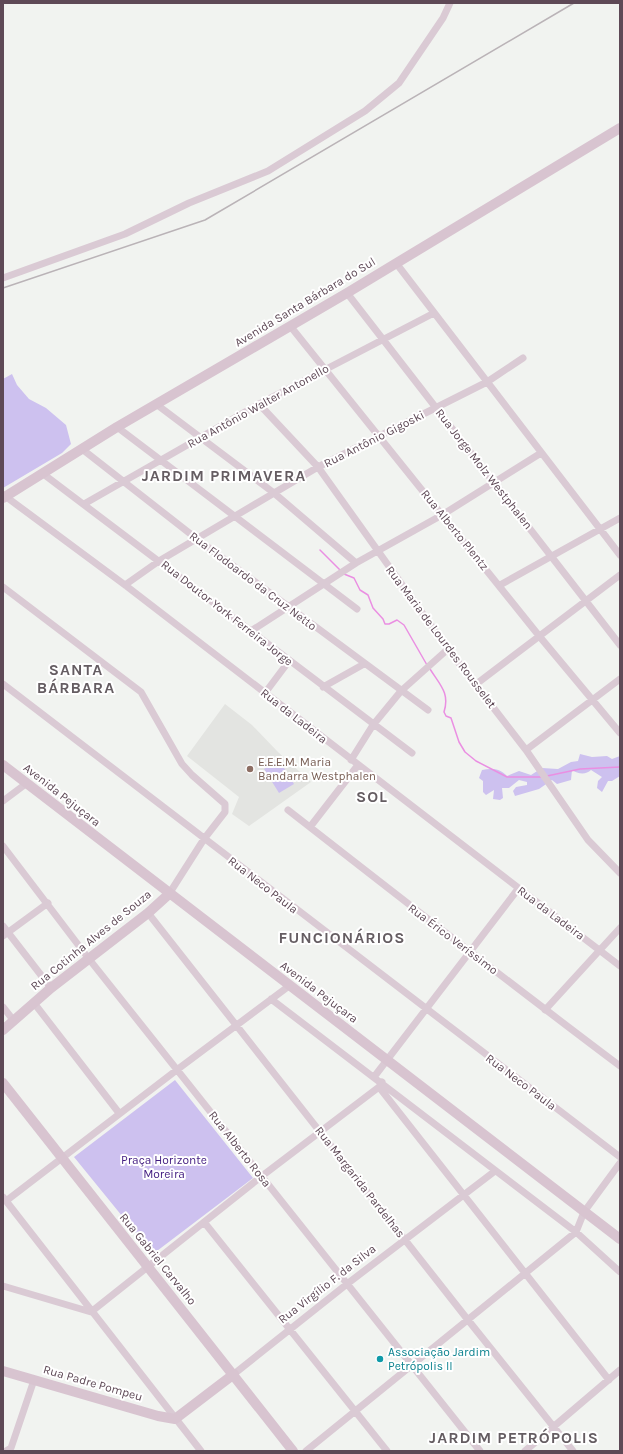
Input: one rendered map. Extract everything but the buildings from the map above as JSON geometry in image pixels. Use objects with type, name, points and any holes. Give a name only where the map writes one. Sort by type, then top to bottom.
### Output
[{"type":"street","points":[[3,278],[125,234],[189,203],[268,171],[359,115],[399,83],[443,18],[450,3]]},
{"type":"street","name":"Avenida Santa Bárbara do Sul","points":[[4,497],[117,427],[291,327],[620,128]]},
{"type":"street","points":[[396,263],[620,555]]},
{"type":"street","name":"Rua Jorge Molz Westphalen","points":[[347,293],[620,645]]},
{"type":"street","name":"Rua Antônio Walter Antonello","points":[[84,504],[124,483],[199,437],[259,404],[434,313]]},
{"type":"street","name":"Rua Alberto Plentz","points":[[291,327],[500,585],[540,637],[620,733]]},
{"type":"street","name":"Rua Antônio Gigoski","points":[[125,585],[159,561],[318,467],[487,382],[523,358]]},
{"type":"street","points":[[156,404],[274,493],[356,563]]},
{"type":"street","name":"Rua Maria de Lourdes Rousselet","points":[[259,404],[318,467],[448,649],[526,750],[588,840],[620,873]]},
{"type":"street","points":[[117,427],[357,609]]},
{"type":"street","name":"Rua Flodoardo da Cruz Netto","points":[[82,449],[197,539],[428,710]]},
{"type":"street","points":[[251,631],[356,563],[442,515],[541,453]]},
{"type":"street","name":"Rua Doutor York Ferreira Jorge","points":[[42,473],[412,753]]},
{"type":"street","name":"Rua da Ladeira","points":[[4,497],[125,585],[620,966]]},
{"type":"street","points":[[500,585],[601,530],[620,518]]},
{"type":"street","points":[[476,685],[620,576]]},
{"type":"street","name":"Rua Cotinha Alves de Souza","points":[[3,587],[141,692],[182,764],[192,775],[225,804],[224,812],[204,839],[169,894],[148,913],[51,988],[3,1030]]},
{"type":"street","points":[[351,760],[374,725],[401,691],[448,649]]},
{"type":"street","points":[[265,693],[289,661]]},
{"type":"street","points":[[323,687],[364,664]]},
{"type":"street","points":[[526,750],[620,679]]},
{"type":"street","name":"Rua Neco Paula","points":[[3,684],[620,1158]]},
{"type":"street","name":"Avenida Pejuçara","points":[[3,765],[620,1239]]},
{"type":"street","points":[[310,827],[358,765]]},
{"type":"street","points":[[3,801],[26,783]]},
{"type":"street","name":"Rua Érico Veríssimo","points":[[288,810],[419,913],[472,951],[545,1010],[620,1066]]},
{"type":"street","name":"Rua Alberto Rosa","points":[[3,846],[48,903],[89,959],[178,1069],[410,1366],[480,1451]]},
{"type":"street","points":[[374,1077],[518,889]]},
{"type":"street","points":[[48,903],[5,932],[51,988]]},
{"type":"street","name":"Rua Margarida Pardelhas","points":[[148,913],[573,1451]]},
{"type":"street","points":[[545,1010],[620,928]]},
{"type":"street","points":[[201,1451],[5,1199],[62,1158],[178,1069],[238,1026],[289,986]]},
{"type":"street","points":[[271,1000],[322,1040],[374,1077],[464,1196],[609,1380]]},
{"type":"street","points":[[34,1003],[119,1113]]},
{"type":"street","points":[[3,1007],[14,1021]]},
{"type":"street","name":"Rua Gabriel Carvalho","points":[[3,1083],[234,1374],[293,1451]]},
{"type":"street","points":[[92,1312],[262,1176],[380,1085]]},
{"type":"street","points":[[380,1085],[576,1232],[620,1272]]},
{"type":"street","points":[[306,1451],[356,1412],[410,1366],[576,1232],[584,1212],[620,1163]]},
{"type":"street","name":"Rua Virgílio F. da Silva","points":[[176,1419],[289,1329],[495,1171]]},
{"type":"street","points":[[204,1222],[387,1451]]},
{"type":"street","points":[[3,1286],[92,1312]]},
{"type":"street","points":[[525,1451],[620,1370]]},
{"type":"street","name":"Rua Padre Pompeu","points":[[3,1371],[158,1416],[176,1419]]},
{"type":"street","points":[[7,1451],[11,1448],[34,1380]]},
{"type":"shaded area","name":"E.E.E.M. Maria Bandarra Westphalen","points":[[225,704],[252,725],[278,752],[311,782],[249,826],[232,814],[239,797],[187,756]]},
{"type":"green space","points":[[12,374],[17,385],[29,399],[46,408],[66,425],[71,444],[62,453],[3,488],[3,379]]},
{"type":"green space","points":[[580,754],[592,757],[607,756],[612,759],[620,756],[620,776],[612,781],[608,781],[602,792],[597,788],[598,781],[602,777],[591,770],[587,773],[582,773],[572,770],[571,780],[557,784],[552,780],[539,789],[515,796],[513,791],[516,787],[527,785],[527,782],[519,780],[509,788],[502,788],[503,798],[500,800],[493,799],[494,790],[486,795],[483,792],[483,781],[479,778],[482,770],[495,769],[501,771],[507,776],[519,771],[531,775],[542,768],[558,769],[571,762],[578,761]]},
{"type":"green space","points":[[279,760],[294,784],[279,793],[264,769]]},
{"type":"green space","name":"Praça Horizonte Moreira","points":[[175,1080],[253,1178],[153,1254],[74,1157]]},
{"type":"waterway","points":[[320,550],[341,571]]},
{"type":"waterway","points":[[344,574],[354,578],[360,590],[368,595],[373,608],[383,619],[385,624],[389,624],[397,620],[404,625],[427,665]]},
{"type":"waterway","points":[[430,669],[443,689],[446,700],[444,712],[446,716],[451,718],[459,742],[465,752],[476,761],[507,777],[541,777]]},
{"type":"waterway","points":[[547,776],[580,769],[620,767]]},
{"type":"railway","points":[[3,288],[205,220],[574,3]]},
{"type":"place","name":"E.E.E.M. Maria Bandarra Westphalen","points":[[250,769]]},
{"type":"place","name":"Associação Jardim Petrópolis II","points":[[380,1359]]},
{"type":"district","name":"JARDIM PRIMAVERA","points":[[224,475]]},
{"type":"district","name":"SANTA BÁRBARA","points":[[76,678]]},
{"type":"district","name":"SOL","points":[[372,796]]},
{"type":"district","name":"FUNCIONÁRIOS","points":[[342,937]]},
{"type":"district","name":"JARDIM PETRÓPOLIS","points":[[514,1437]]}]
